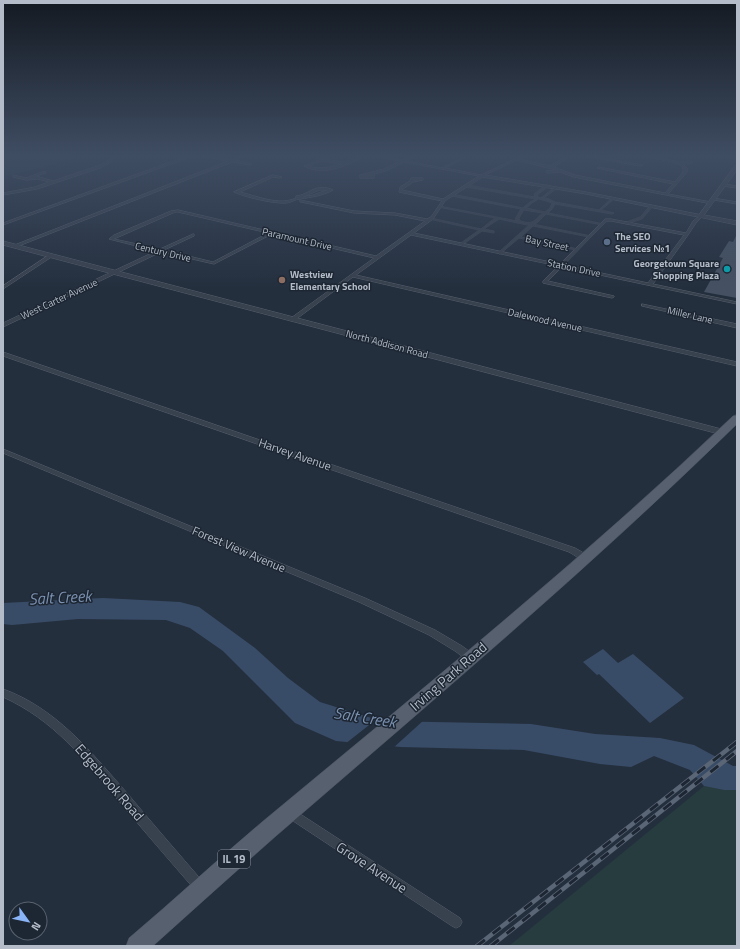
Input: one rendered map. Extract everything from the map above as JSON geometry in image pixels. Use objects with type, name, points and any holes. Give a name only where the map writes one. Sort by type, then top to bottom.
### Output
[{"type":"main road","name":"Irving Park Road","points":[[137,946],[289,812],[358,755],[586,558],[679,474],[737,418]]},
{"type":"street","points":[[3,224],[71,199]]},
{"type":"street","points":[[14,246],[133,199]]},
{"type":"street","points":[[272,199],[348,215],[354,212]]},
{"type":"street","points":[[293,319],[430,220],[444,200],[441,199]]},
{"type":"street","points":[[474,199],[602,224]]},
{"type":"street","points":[[519,222],[517,219],[518,215],[529,204],[538,199]]},
{"type":"street","points":[[540,199],[612,213]]},
{"type":"street","points":[[600,210],[612,199]]},
{"type":"street","points":[[619,199],[737,222]]},
{"type":"street","points":[[701,199],[737,203]]},
{"type":"street","points":[[287,202],[293,200],[354,212],[395,214],[493,232]]},
{"type":"street","points":[[650,284],[687,234],[694,222],[701,216],[712,201]]},
{"type":"street","points":[[500,252],[536,222],[544,213],[551,209],[554,203]]},
{"type":"street","points":[[626,222],[641,218],[652,206]]},
{"type":"street","points":[[439,207],[589,236]]},
{"type":"street","name":"Paramount Drive","points":[[111,239],[169,213],[178,211],[378,258]]},
{"type":"street","points":[[462,244],[498,218]]},
{"type":"street","points":[[612,297],[545,282],[589,236],[608,220],[687,234]]},
{"type":"street","name":"Century Drive","points":[[111,239],[214,263],[219,262],[272,233]]},
{"type":"street","name":"Station Drive","points":[[412,234],[737,303]]},
{"type":"street","name":"West Carter Avenue","points":[[3,325],[193,235]]},
{"type":"street","name":"Bay Street","points":[[518,237],[576,249]]},
{"type":"street","name":"North Addison Road","points":[[3,244],[722,432]]},
{"type":"street","points":[[3,288],[51,256]]},
{"type":"street","name":"Dalewood Avenue","points":[[353,276],[737,364]]},
{"type":"street","name":"Miller Lane","points":[[644,304],[737,326]]},
{"type":"street","name":"Harvey Avenue","points":[[3,354],[566,548],[586,558]]},
{"type":"street","name":"Forest View Avenue","points":[[3,451],[374,606],[456,647],[470,658]]},
{"type":"street","name":"Edgebrook Road","points":[[3,693],[22,700],[61,728],[77,744],[202,889]]},
{"type":"street","name":"Grove Avenue","points":[[289,812],[456,922]]},
{"type":"green space","points":[[704,786],[724,790],[737,790],[737,946],[509,946]]},
{"type":"water","name":"Salt Creek","points":[[103,598],[180,602],[199,607],[255,648],[288,678],[320,702],[381,721],[531,724],[595,734],[660,738],[694,745],[733,766],[737,766],[737,790],[724,790],[704,786],[690,770],[654,756],[631,767],[600,764],[524,750],[401,747],[336,741],[295,723],[223,651],[190,628],[166,620],[78,619],[12,625],[3,624],[3,603]]},
{"type":"water","points":[[603,649],[618,663],[633,654],[684,698],[650,723],[599,674],[597,675],[583,662]]},
{"type":"pier","points":[[378,718],[424,720],[392,749],[345,744]]},
{"type":"building","name":"Georgetown Square Shopping Plaza","points":[[737,234],[737,298],[704,292],[723,258],[719,257],[729,241],[733,242]]},
{"type":"railway","points":[[477,946],[737,742]]},
{"type":"railway","points":[[491,946],[737,751]]},
{"type":"place","name":"The SEO Services №1","points":[[607,242]]},
{"type":"place","name":"Georgetown Square Shopping Plaza","points":[[727,269]]},
{"type":"place","name":"Westview Elementary School","points":[[282,280]]}]
